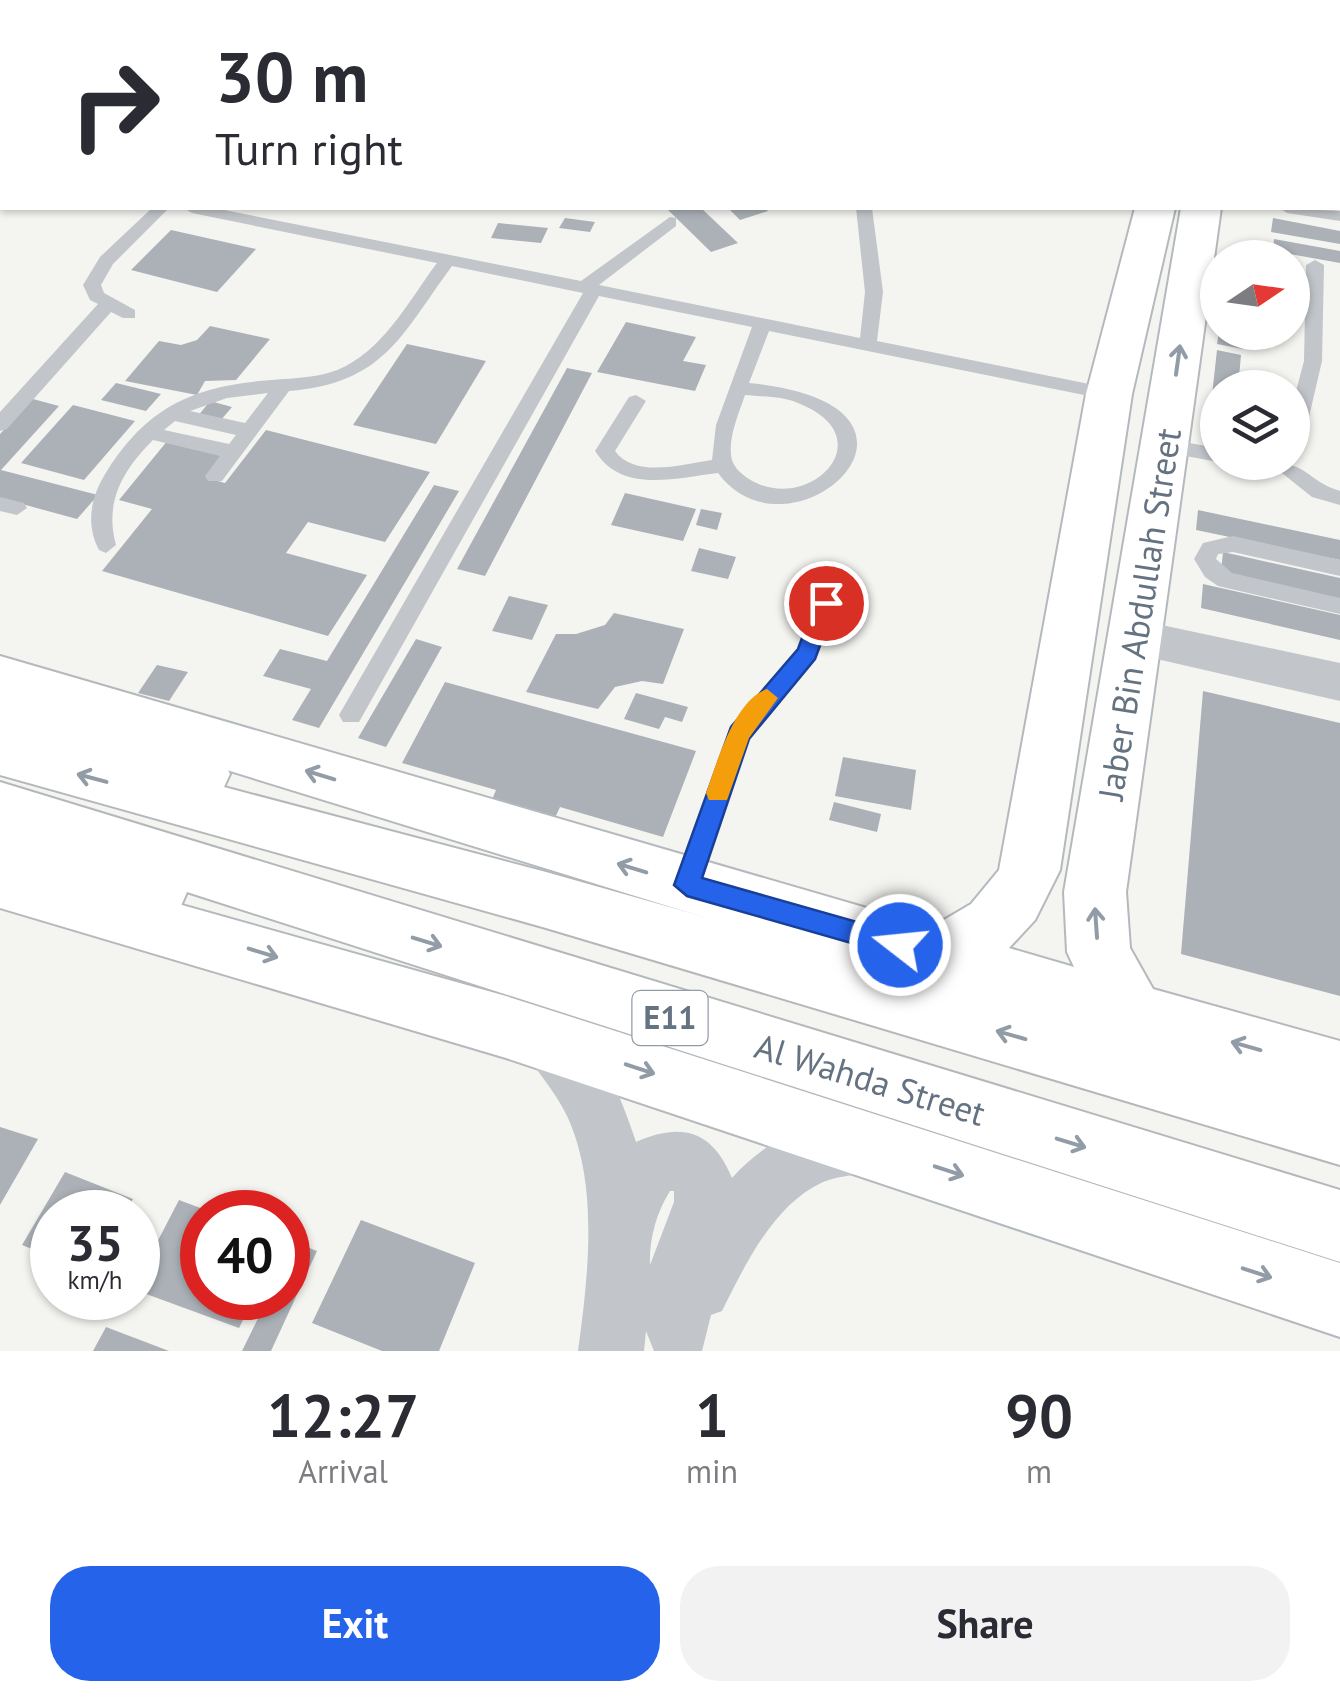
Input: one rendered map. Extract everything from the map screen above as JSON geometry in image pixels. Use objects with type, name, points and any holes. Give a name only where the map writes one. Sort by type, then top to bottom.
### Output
[{"type":"main road","name":"Jaber Bin Abdullah Street","points":[[936,956],[970,943],[998,923],[1018,899],[1036,840],[1110,394],[1155,210]]},
{"type":"main road","name":"Jaber Bin Abdullah Street","points":[[1131,1012],[1099,952],[1094,921],[1200,210]]},
{"type":"main road","points":[[0,678],[687,885],[1340,1074]]},
{"type":"main road","points":[[1062,685],[1069,742],[1064,802],[1086,821],[1109,817]]},
{"type":"main road","points":[[0,707],[86,732],[546,900]]},
{"type":"main road","name":"E11","points":[[0,751],[546,900],[1340,1132]]},
{"type":"main road","name":"Al Wahda Street","points":[[0,806],[1340,1226]]},
{"type":"main road","points":[[0,854],[76,872],[369,924]]},
{"type":"main road","points":[[0,881],[187,930],[548,1038],[1340,1300]]},
{"type":"street","points":[[1138,638],[1340,682]]},
{"type":"street","points":[[548,1038],[575,1073],[590,1101],[610,1161],[615,1272],[611,1351]]},
{"type":"street","points":[[676,1340],[726,1236],[770,1178],[818,1152],[874,1146]]},
{"type":"street","points":[[615,1272],[631,1196],[650,1166],[665,1160],[682,1161],[696,1170],[704,1185],[705,1202],[681,1266],[676,1340]]},
{"type":"lane","points":[[129,314],[106,305],[96,296],[92,285],[96,273],[159,210]]},
{"type":"lane","points":[[202,210],[1110,394]]},
{"type":"lane","points":[[864,210],[874,292],[868,344]]},
{"type":"lane","points":[[1300,210],[1340,216]]},
{"type":"lane","points":[[351,715],[590,288],[670,222]]},
{"type":"lane","points":[[106,545],[101,530],[101,498],[146,432],[168,412],[203,397],[324,381],[359,366],[376,352],[449,259]]},
{"type":"lane","points":[[1310,373],[1316,265]]},
{"type":"lane","points":[[0,424],[106,305]]},
{"type":"lane","points":[[740,388],[803,397],[826,408],[843,423],[851,442],[848,461],[835,478],[813,490],[785,496],[756,493],[735,480],[723,465],[720,448],[740,388],[763,322]]},
{"type":"lane","points":[[216,476],[284,385]]},
{"type":"lane","points":[[636,400],[609,440],[605,451],[609,462],[620,470],[636,472],[723,465]]},
{"type":"lane","points":[[168,412],[249,431]]},
{"type":"lane","points":[[146,432],[233,452]]},
{"type":"lane","points":[[1166,446],[1200,451]]},
{"type":"lane","points":[[1303,480],[1319,492],[1340,498]]},
{"type":"lane","points":[[1340,568],[1224,544],[1210,548],[1205,559],[1212,571],[1226,580],[1340,606]]},
{"type":"lane","points":[[687,885],[739,734],[807,653],[826,603]]},
{"type":"building","points":[[668,210],[703,210],[738,243],[711,252]]},
{"type":"building","points":[[730,210],[768,211],[740,220]]},
{"type":"building","points":[[565,218],[595,222],[590,232],[559,228]]},
{"type":"building","points":[[1273,218],[1340,231],[1340,244],[1271,232]]},
{"type":"building","points":[[498,223],[548,228],[541,243],[491,238]]},
{"type":"building","points":[[171,230],[256,249],[217,292],[131,270]]},
{"type":"building","points":[[1310,246],[1340,251],[1340,263],[1310,258]]},
{"type":"building","points":[[626,322],[696,337],[683,361],[706,365],[695,391],[597,372]]},
{"type":"building","points":[[210,326],[270,339],[236,380],[205,381],[197,395],[125,381],[159,341],[181,345],[197,340]]},
{"type":"building","points":[[407,344],[486,361],[436,444],[353,425]]},
{"type":"building","points":[[1217,350],[1241,355],[1240,370],[1215,370]]},
{"type":"building","points":[[567,368],[592,373],[485,576],[457,569]]},
{"type":"building","points":[[116,383],[161,394],[146,411],[101,400]]},
{"type":"building","points":[[33,399],[59,406],[1,470],[98,495],[77,519],[0,498],[0,434]]},
{"type":"building","points":[[210,401],[232,407],[220,421],[198,416]]},
{"type":"building","points":[[73,405],[135,421],[84,480],[21,463]]},
{"type":"building","points":[[266,430],[430,472],[385,542],[308,522],[286,553],[367,575],[328,636],[102,571],[152,509],[119,500],[168,440],[225,455],[207,478],[225,483]]},
{"type":"building","points":[[434,485],[459,491],[319,728],[292,720],[311,689],[263,676],[280,649],[327,661]]},
{"type":"building","points":[[625,493],[696,509],[683,541],[611,525]]},
{"type":"building","points":[[701,509],[722,513],[717,530],[696,525]]},
{"type":"building","points":[[1198,510],[1340,540],[1340,560],[1196,530]]},
{"type":"building","points":[[699,548],[736,557],[728,579],[691,571]]},
{"type":"building","points":[[1223,552],[1340,578],[1340,599],[1221,572]]},
{"type":"building","points":[[1203,584],[1340,615],[1340,640],[1201,608]]},
{"type":"building","points":[[509,596],[548,605],[532,640],[492,631]]},
{"type":"building","points":[[614,613],[684,629],[663,684],[642,681],[615,687],[598,709],[526,692],[556,634],[576,634],[605,625]]},
{"type":"building","points":[[416,639],[442,647],[386,747],[358,738]]},
{"type":"building","points":[[157,665],[188,672],[169,701],[138,693]]},
{"type":"building","points":[[445,682],[696,751],[663,837],[560,807],[554,820],[491,802],[496,790],[402,763]]},
{"type":"building","points":[[1203,691],[1340,723],[1340,996],[1181,954]]},
{"type":"building","points":[[636,693],[688,707],[682,722],[665,717],[659,729],[624,719]]},
{"type":"building","points":[[843,757],[916,770],[911,810],[835,796]]},
{"type":"building","points":[[834,802],[881,814],[877,832],[829,820]]},
{"type":"building","points":[[0,1127],[38,1139],[0,1205]]},
{"type":"building","points":[[65,1172],[110,1190],[54,1190]]},
{"type":"building","points":[[180,1200],[180,1306],[160,1299],[160,1237]]},
{"type":"building","points":[[361,1220],[475,1263],[439,1351],[382,1351],[312,1323]]},
{"type":"building","points":[[30,1231],[30,1248],[22,1245]]},
{"type":"building","points":[[310,1248],[317,1251],[310,1266]]},
{"type":"building","points":[[217,1320],[243,1320],[239,1328]]},
{"type":"building","points":[[257,1320],[285,1320],[271,1351],[242,1351]]},
{"type":"building","points":[[106,1327],[169,1351],[93,1351]]},
{"type":"slow traffic","points":[[718,793],[739,734],[767,698]]},
{"type":"route","points":[[826,603],[820,628],[807,653],[751,715],[739,734],[687,885],[900,945]]}]
